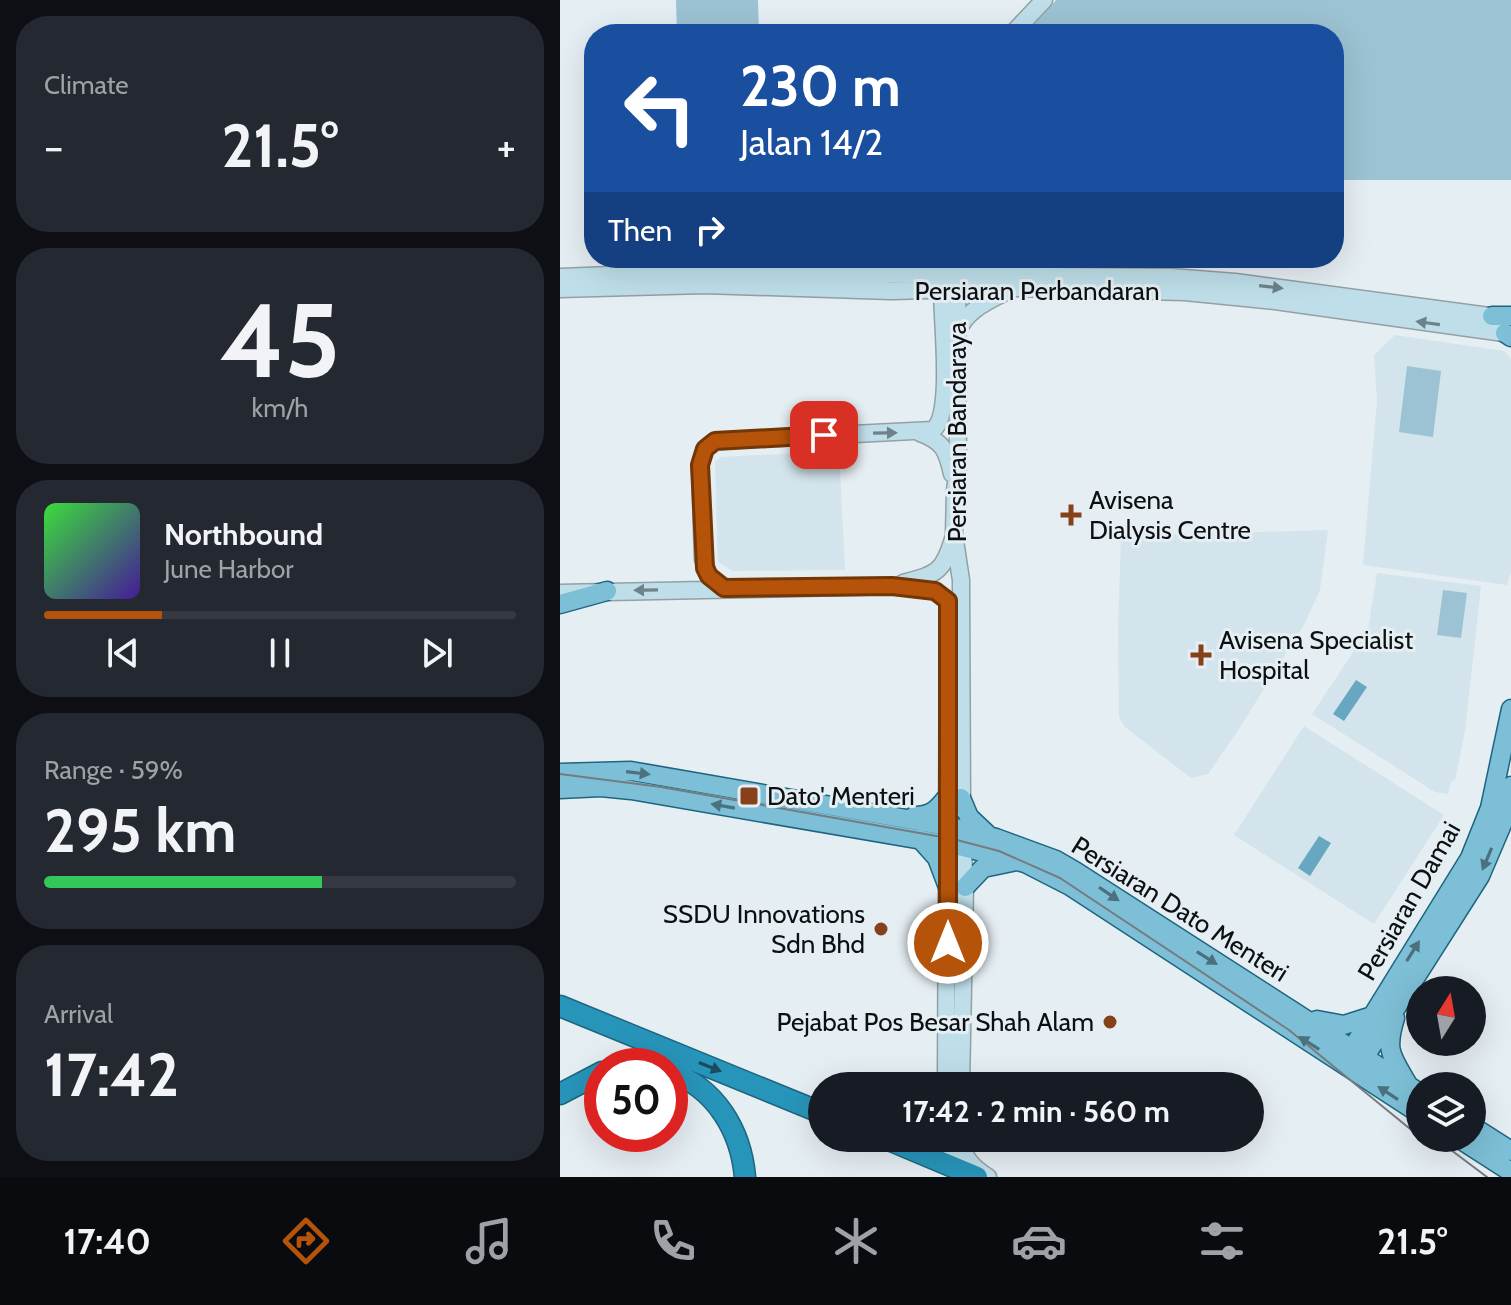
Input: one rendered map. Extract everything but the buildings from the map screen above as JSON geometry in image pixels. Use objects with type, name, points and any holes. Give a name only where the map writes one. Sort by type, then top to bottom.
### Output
[{"type":"highway","points":[[560,1006],[808,1107]]},
{"type":"highway","points":[[560,1094],[584,1081]]},
{"type":"highway","points":[[688,1082],[703,1091],[724,1111],[741,1147],[745,1177]]},
{"type":"highway","points":[[918,1152],[977,1177]]},
{"type":"main road","points":[[1021,24],[1044,0]]},
{"type":"main road","points":[[873,276],[920,268]]},
{"type":"main road","name":"Persiaran Bandaraya","points":[[950,268],[958,468],[954,534],[961,580],[954,798]]},
{"type":"main road","points":[[985,268],[997,276]]},
{"type":"main road","name":"Persiaran Perbandaran","points":[[560,277],[660,273],[873,276],[1013,288],[1185,292],[1507,326]]},
{"type":"main road","name":"Persiaran Perbandaran","points":[[560,289],[704,285],[891,291],[997,276],[1157,277],[1235,282],[1507,326]]},
{"type":"main road","points":[[891,291],[911,295],[931,305],[950,333],[974,310],[1013,288]]},
{"type":"main road","name":"Persiaran Bandaraya","points":[[919,432],[933,430],[943,417],[950,333]]},
{"type":"main road","points":[[724,588],[709,576],[703,559],[700,465],[705,449],[715,441],[919,432],[936,439],[944,447],[955,490]]},
{"type":"main road","points":[[560,593],[892,586],[942,569],[954,534]]},
{"type":"main road","name":"Persiaran Bandaraya","points":[[892,586],[935,591],[948,601],[961,1072]]},
{"type":"main road","points":[[560,604],[607,591]]},
{"type":"main road","name":"Persiaran Damai","points":[[1354,1060],[1372,1016],[1470,858],[1490,808],[1511,709]]},
{"type":"main road","name":"Persiaran Dato Menteri","points":[[560,773],[631,771],[887,816],[955,837],[1019,861],[1070,886],[1354,1060],[1406,1086]]},
{"type":"main road","name":"Persiaran Damai","points":[[1354,1060],[1402,996],[1480,876],[1503,822],[1511,786]]},
{"type":"main road","name":"Persiaran Dato Menteri","points":[[560,789],[601,787],[631,790],[920,839],[989,836],[1065,866],[1299,1015],[1406,1103]]},
{"type":"main road","points":[[887,816],[926,816],[954,798],[989,836]]},
{"type":"main road","points":[[920,839],[956,887],[983,868],[1019,861]]},
{"type":"main road","name":"Persiaran Bandaraya","points":[[947,1072],[956,887]]},
{"type":"main road","points":[[1402,996],[1388,1039],[1391,1055],[1406,1078]]},
{"type":"main road","points":[[1299,1015],[1344,1025],[1372,1016]]},
{"type":"main road","points":[[1486,1135],[1511,1151]]},
{"type":"main road","points":[[963,1152],[974,1168],[988,1177]]},
{"type":"main road","points":[[1480,1152],[1511,1172]]},
{"type":"shaded area","points":[[676,0],[758,0],[759,24],[677,24]]},
{"type":"shaded area","points":[[1056,0],[1511,0],[1511,180],[1344,180],[1344,24],[1034,24]]},
{"type":"shaded area","points":[[1395,335],[1504,351],[1511,359],[1511,572],[1507,585],[1363,565],[1377,400],[1374,355]]},
{"type":"shaded area","points":[[1407,366],[1441,371],[1433,437],[1399,432]]},
{"type":"shaded area","points":[[839,451],[845,570],[733,571],[718,562],[715,462],[721,457]]},
{"type":"shaded area","name":"Avisena Specialist Hospital","points":[[1328,530],[1320,590],[1305,623],[1208,774],[1191,778],[1125,727],[1119,717],[1121,536]]},
{"type":"shaded area","points":[[1377,573],[1481,586],[1465,731],[1455,780],[1451,781],[1448,794],[1435,792],[1312,714],[1368,630]]},
{"type":"shaded area","points":[[1443,590],[1467,593],[1461,638],[1437,635]]},
{"type":"shaded area","points":[[1356,680],[1367,687],[1344,721],[1333,714]]},
{"type":"shaded area","points":[[1304,726],[1444,815],[1374,924],[1234,835]]},
{"type":"shaded area","points":[[1319,836],[1331,843],[1310,876],[1298,868]]},
{"type":"tram line","points":[[560,774],[661,787],[953,839],[999,851],[1060,878],[1289,1030],[1406,1126]]},
{"type":"tram line","points":[[1454,1152],[1487,1177]]},
{"type":"place","name":"Avisena Dialysis Centre","points":[[1071,515]]},
{"type":"place","name":"Avisena Specialist Hospital","points":[[1201,655]]},
{"type":"place","name":"Dato' Menteri","points":[[749,796]]},
{"type":"place","name":"SSDU Innovations Sdn Bhd","points":[[881,929]]},
{"type":"place","name":"Pejabat Pos Besar Shah Alam","points":[[1110,1022]]},
{"type":"route","points":[[824,435],[715,441],[705,449],[700,465],[705,568],[709,576],[724,588],[914,587],[935,591],[948,601],[948,943]]}]
